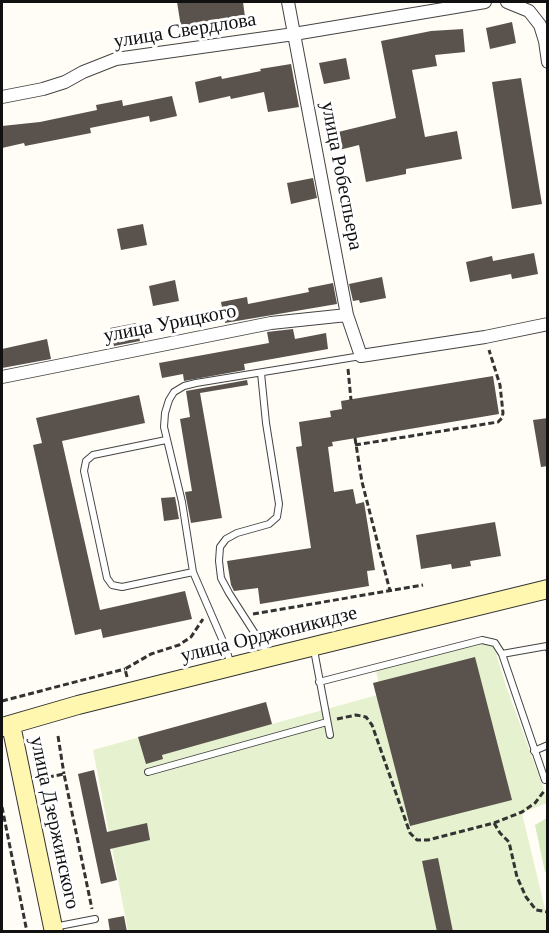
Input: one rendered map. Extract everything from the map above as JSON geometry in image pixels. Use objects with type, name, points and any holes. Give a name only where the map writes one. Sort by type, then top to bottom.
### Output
[{"type":"main road","name":"улица Орджоникидзе","points":[[6,726],[78,705],[548,589]]},
{"type":"main road","name":"улица Дзержинского","points":[[6,726],[23,783],[53,929]]},
{"type":"street","name":"улица Робеспьера","points":[[288,2],[347,315],[361,356]]},
{"type":"street","name":"улица Свердлова","points":[[2,97],[66,82],[116,58],[294,34],[485,2]]},
{"type":"street","points":[[507,2],[529,11],[540,25],[548,62]]},
{"type":"street","name":"улица Урицкого","points":[[2,377],[271,323],[347,315]]},
{"type":"street","points":[[361,356],[485,337],[548,324]]},
{"type":"lane","points":[[232,667],[193,572],[182,502],[166,440],[165,412],[169,400],[174,392],[196,383],[361,356]]},
{"type":"lane","points":[[261,373],[266,423],[279,504],[277,517],[269,525],[226,538],[220,547],[219,561],[221,578],[270,657]]},
{"type":"lane","points":[[166,440],[93,455],[86,461],[84,471],[107,578],[112,585],[122,587],[193,572]]},
{"type":"lane","points":[[319,682],[482,640],[495,643],[502,654],[545,780]]},
{"type":"lane","points":[[313,646],[330,735]]},
{"type":"lane","points":[[502,654],[547,646]]},
{"type":"lane","points":[[148,772],[327,722]]},
{"type":"lane","points":[[534,751],[548,745]]},
{"type":"lane","points":[[53,929],[94,919]]},
{"type":"path","points":[[356,445],[498,422],[503,412],[500,385],[485,337]]},
{"type":"path","points":[[347,359],[351,400]]},
{"type":"path","points":[[355,438],[362,482],[390,591]]},
{"type":"path","points":[[244,615],[423,585]]},
{"type":"path","points":[[2,701],[125,669],[150,654],[179,645],[191,637],[200,626]]},
{"type":"path","points":[[125,669],[128,682]]},
{"type":"path","points":[[327,722],[356,715],[366,717],[372,725],[410,833],[417,840],[428,840],[495,823],[522,812],[543,794],[546,786],[545,780]]},
{"type":"path","points":[[58,735],[94,919]]},
{"type":"path","points":[[23,783],[64,774]]},
{"type":"path","points":[[2,807],[27,932]]},
{"type":"path","points":[[495,823],[500,833],[509,842],[517,877],[526,897],[536,910],[548,912]]},
{"type":"green space","points":[[492,640],[506,686],[547,798],[547,803],[522,813],[547,917],[547,931],[128,931],[93,750],[266,702],[272,724],[381,694],[376,671]]},
{"type":"green space","points":[[547,818],[547,871],[545,872],[535,825]]},
{"type":"building","points":[[177,2],[243,2],[245,17],[181,27]]},
{"type":"building","points":[[512,22],[516,43],[490,49],[486,28]]},
{"type":"building","points":[[463,29],[465,52],[435,55],[437,66],[412,70],[425,137],[457,131],[462,159],[406,169],[406,174],[366,182],[359,145],[339,150],[334,133],[396,118],[381,41],[431,31]]},
{"type":"building","points":[[346,58],[350,79],[324,84],[319,63]]},
{"type":"building","points":[[291,64],[299,107],[268,112],[264,92],[199,103],[195,82],[221,76],[222,79]]},
{"type":"building","points":[[521,78],[542,204],[512,209],[492,82]]},
{"type":"building","points":[[172,96],[177,116],[150,122],[149,116],[90,128],[91,133],[25,146],[24,143],[2,148],[2,126],[40,122],[97,110],[96,105],[122,100],[123,106]]},
{"type":"building","points":[[313,178],[317,198],[291,204],[287,183]]},
{"type":"building","points":[[143,224],[147,245],[121,250],[117,229]]},
{"type":"building","points":[[534,253],[538,274],[512,279],[511,274],[470,282],[466,262],[492,256],[493,261]]},
{"type":"building","points":[[382,277],[386,298],[360,303],[359,300],[353,301],[349,284]]},
{"type":"building","points":[[175,280],[179,301],[153,306],[149,286]]},
{"type":"building","points":[[333,283],[337,304],[225,323],[221,302],[247,297],[248,304],[309,292],[308,288]]},
{"type":"building","points":[[136,323],[140,341],[114,346],[110,328]]},
{"type":"building","points":[[293,329],[295,339],[326,333],[328,349],[244,364],[245,370],[184,381],[183,374],[162,378],[159,363],[269,343],[267,332]]},
{"type":"building","points":[[47,339],[51,359],[2,368],[2,349]]},
{"type":"building","points":[[493,376],[499,414],[332,442],[333,446],[328,447],[334,492],[353,489],[356,504],[364,502],[375,570],[367,571],[369,586],[260,604],[258,588],[234,591],[227,561],[311,548],[296,447],[302,446],[299,422],[331,417],[330,411],[342,409],[341,401]]},
{"type":"building","points":[[247,380],[248,385],[200,393],[222,518],[191,523],[185,492],[192,491],[180,419],[190,417],[186,391]]},
{"type":"building","points":[[139,395],[145,423],[62,441],[100,610],[185,591],[192,619],[103,638],[101,629],[75,635],[33,445],[42,443],[36,418]]},
{"type":"building","points":[[548,418],[548,466],[541,467],[533,420]]},
{"type":"building","points":[[175,497],[179,519],[164,521],[161,498]]},
{"type":"building","points":[[495,522],[501,556],[470,561],[471,566],[452,569],[451,564],[421,569],[416,535]]},
{"type":"building","points":[[475,657],[512,800],[410,826],[373,683]]},
{"type":"building","points":[[266,702],[272,724],[162,755],[163,759],[146,764],[138,737]]},
{"type":"building","points":[[94,770],[107,832],[147,823],[150,840],[110,849],[117,880],[101,884],[78,774]]},
{"type":"building","points":[[438,858],[453,932],[437,932],[422,861]]},
{"type":"building","points":[[124,916],[127,932],[110,932],[108,919]]}]
